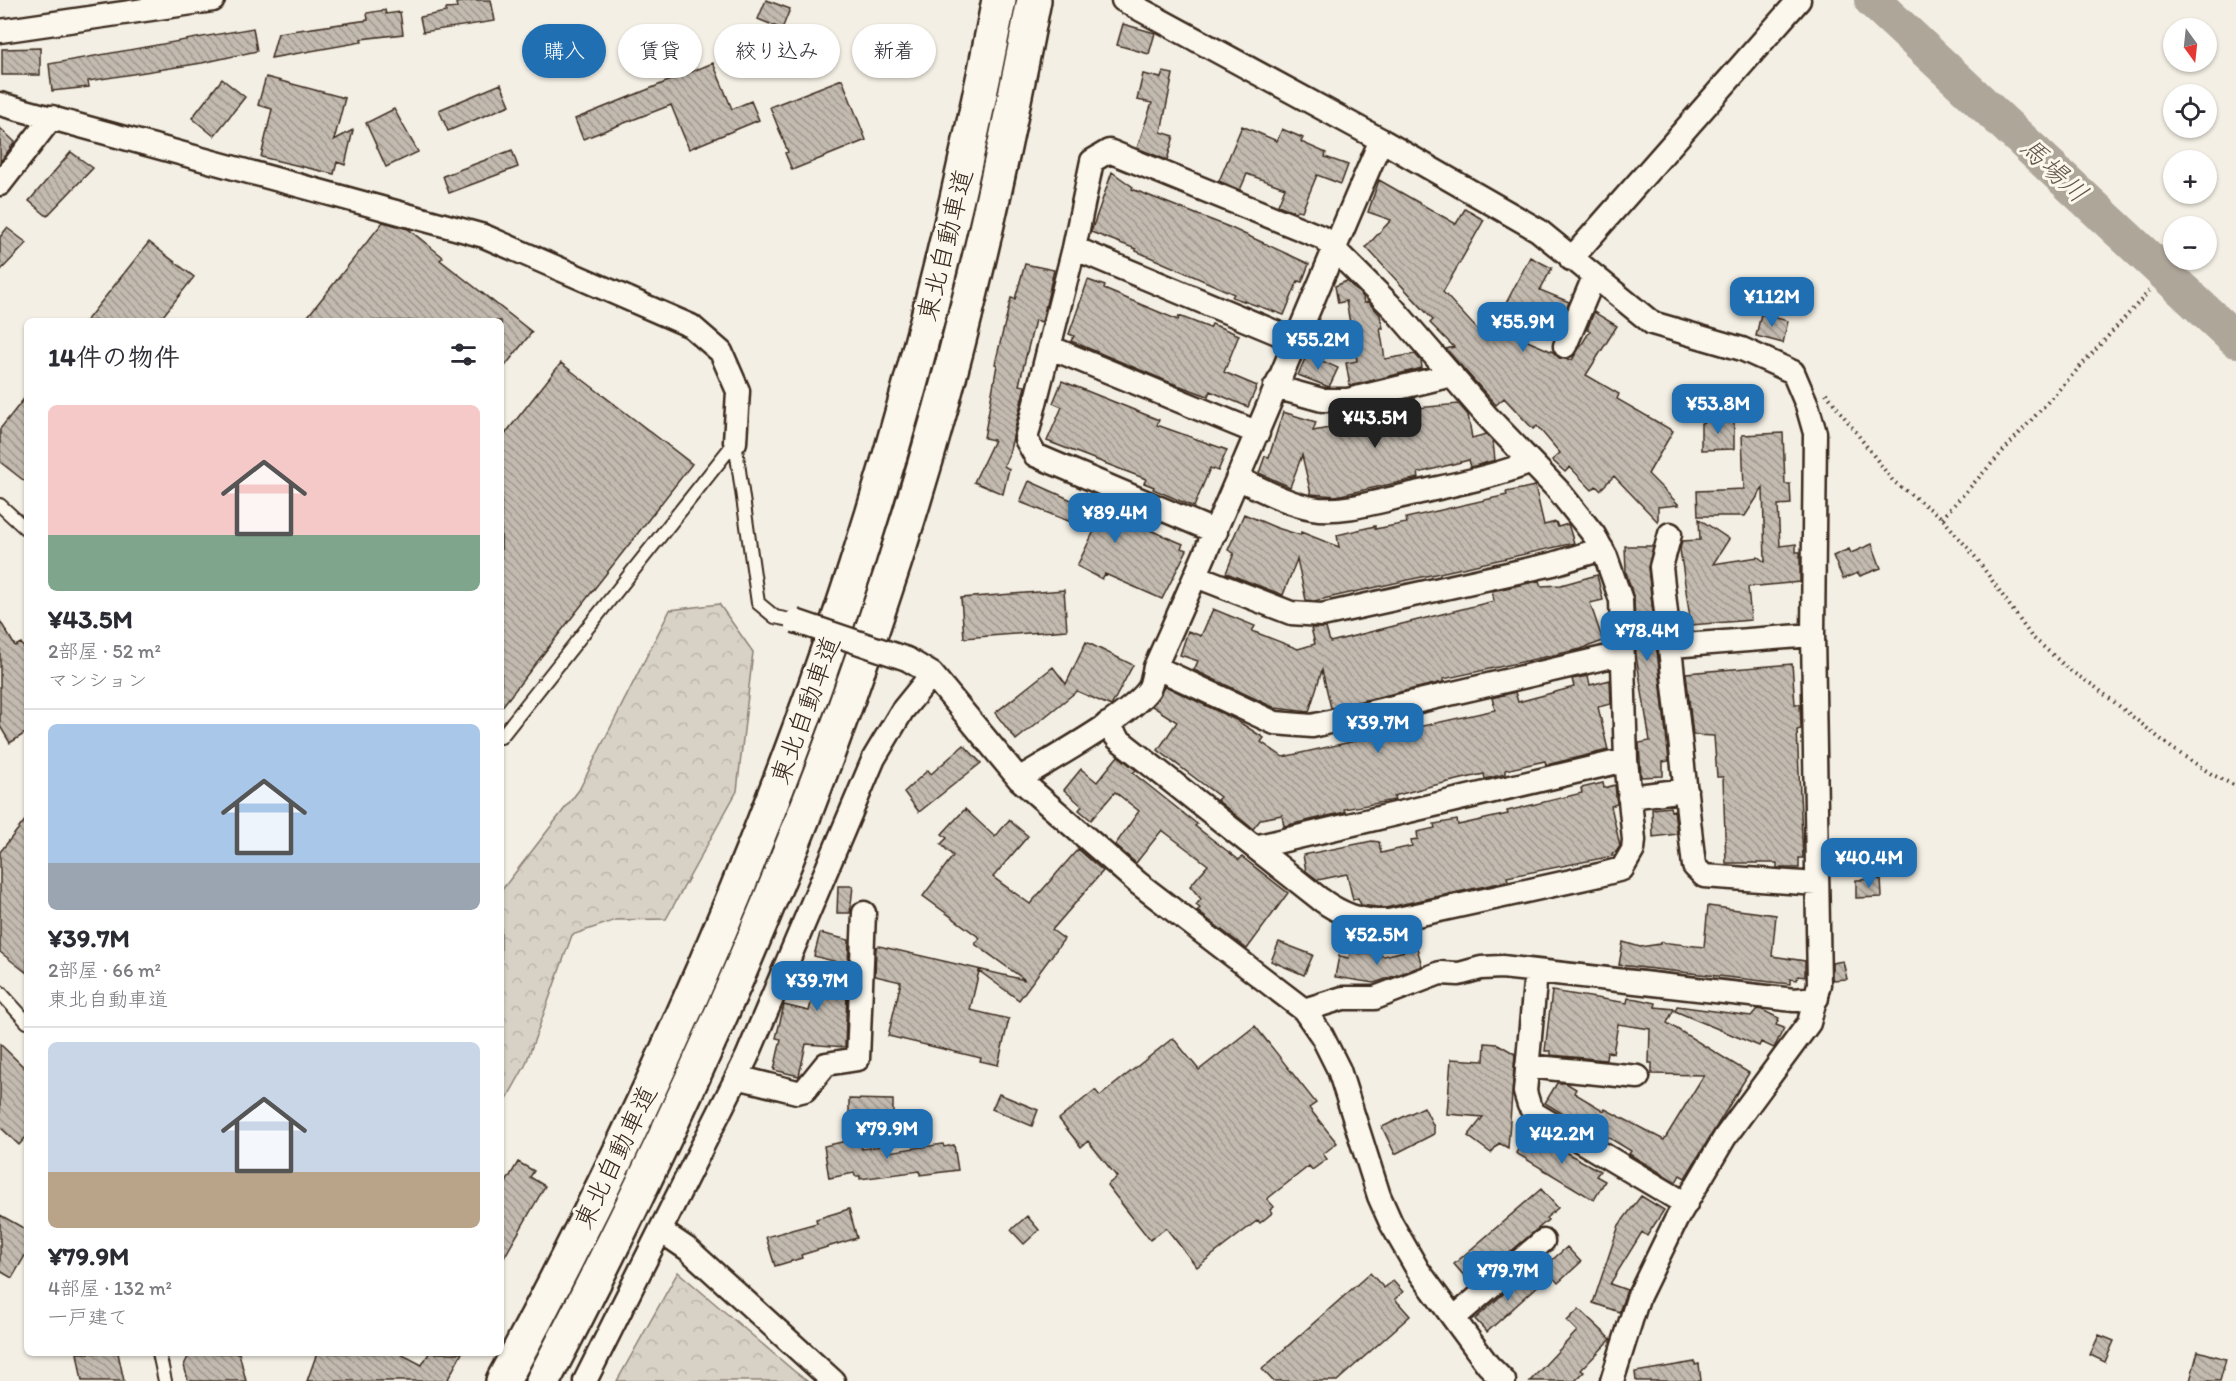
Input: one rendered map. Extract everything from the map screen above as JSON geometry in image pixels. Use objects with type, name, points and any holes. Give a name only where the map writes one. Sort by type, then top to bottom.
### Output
[{"type":"highway","name":"東北自動車道","points":[[503,1381],[538,1316],[641,1106],[715,942],[793,748],[866,533],[933,299],[999,0]]},
{"type":"highway","name":"東北自動車道","points":[[543,1381],[675,1119],[784,866],[861,658],[898,546],[970,298],[1034,0]]},
{"type":"street","points":[[0,31],[213,0]]},
{"type":"street","points":[[1123,0],[1382,140],[1538,230],[1652,323],[1742,349],[1793,372],[1807,405],[1815,434],[1813,635],[1819,984],[1817,998],[1809,1023],[1725,1137],[1686,1204],[1638,1298],[1612,1381]]},
{"type":"street","points":[[1571,259],[1799,0]]},
{"type":"street","points":[[0,104],[484,236],[691,326],[721,352],[738,391],[735,442]]},
{"type":"street","points":[[0,184],[52,117]]},
{"type":"street","points":[[1019,779],[1107,724],[1133,705],[1150,688],[1155,667],[1239,479],[1294,340],[1382,140]]},
{"type":"street","points":[[1107,724],[1118,739],[1338,912],[1370,921],[1389,921],[1622,869],[1633,850],[1626,760],[1621,600],[1602,549],[1594,535],[1532,462],[1393,308],[1323,238],[1109,151],[1092,161],[1074,248],[1026,439],[1035,455],[1216,532]]},
{"type":"street","points":[[1074,248],[1294,340]]},
{"type":"street","points":[[1565,346],[1594,277]]},
{"type":"street","points":[[1049,347],[1258,433]]},
{"type":"street","points":[[1275,387],[1322,400],[1348,400],[1452,375]]},
{"type":"street","points":[[1239,479],[1287,501],[1314,509],[1361,505],[1507,472],[1532,462]]},
{"type":"street","points":[[1670,534],[1661,567],[1672,646],[1694,866],[1704,876],[1817,884]]},
{"type":"street","points":[[1196,576],[1291,613],[1322,615],[1553,564],[1602,549]]},
{"type":"street","points":[[795,621],[907,659],[932,674],[1019,779],[1138,883],[1304,1010],[1322,1036],[1339,1070],[1379,1196],[1391,1223],[1418,1270],[1488,1365],[1504,1381]]},
{"type":"street","points":[[1672,646],[1813,635]]},
{"type":"street","points":[[1155,667],[1275,723],[1312,726],[1621,654]]},
{"type":"street","points":[[585,1381],[737,1077],[874,758],[902,711],[932,674]]},
{"type":"street","points":[[1255,847],[1626,760]]},
{"type":"street","points":[[1629,796],[1686,790]]},
{"type":"street","points":[[737,1077],[797,1092],[805,1090],[826,1064],[858,1059],[864,913]]},
{"type":"street","points":[[1304,1010],[1343,998],[1375,998],[1446,971],[1459,974],[1481,968],[1502,967],[1794,1000],[1817,998]]},
{"type":"street","points":[[1536,971],[1525,1092],[1529,1105],[1535,1114],[1686,1204]]},
{"type":"street","points":[[1527,1066],[1638,1077]]},
{"type":"street","points":[[661,1231],[689,1250],[833,1381]]},
{"type":"street","points":[[1454,1318],[1543,1241]]},
{"type":"lane","points":[[735,442],[758,603],[775,617],[795,621]]},
{"type":"lane","points":[[504,733],[735,442]]},
{"type":"lane","points":[[0,505],[24,527]]},
{"type":"lane","points":[[0,992],[24,1019]]},
{"type":"lane","points":[[160,1356],[165,1381]]},
{"type":"path","points":[[1942,518],[2151,289]]},
{"type":"path","points":[[1793,372],[1823,388],[1893,481],[1942,518],[1977,559],[2031,636],[2053,656],[2173,749],[2213,776],[2236,786]]},
{"type":"green space","points":[[719,604],[753,652],[737,791],[666,919],[616,920],[572,935],[525,1066],[504,1104],[504,887],[579,790],[670,610]]},
{"type":"green space","points":[[678,1272],[794,1371],[807,1381],[617,1381]]},
{"type":"building","points":[[491,0],[495,21],[423,32],[420,17],[446,12],[446,9],[457,8],[456,3]]},
{"type":"building","points":[[766,0],[790,9],[784,24],[770,24],[758,19]]},
{"type":"building","points":[[385,10],[386,14],[400,12],[403,34],[361,39],[362,42],[271,58],[278,33],[368,20],[367,13]]},
{"type":"building","points":[[1123,24],[1155,33],[1149,54],[1117,45]]},
{"type":"building","points":[[253,28],[257,51],[202,63],[88,81],[89,87],[52,91],[49,64]]},
{"type":"building","points":[[40,48],[40,75],[2,75],[2,49]]},
{"type":"building","points":[[713,63],[714,78],[719,78],[732,109],[751,101],[759,120],[689,149],[671,105],[583,139],[575,119],[676,78],[702,78],[702,67]]},
{"type":"building","points":[[1163,72],[1173,74],[1161,132],[1174,136],[1167,160],[1137,148],[1152,103],[1137,100],[1143,74],[1161,78]]},
{"type":"building","points":[[266,77],[345,98],[334,140],[353,130],[345,165],[337,162],[334,174],[261,157],[272,109],[258,105]]},
{"type":"building","points":[[222,79],[245,97],[214,136],[192,118]]},
{"type":"building","points":[[842,79],[866,140],[792,170],[785,153],[788,152],[770,107]]},
{"type":"building","points":[[501,84],[510,105],[448,131],[439,110]]},
{"type":"building","points":[[394,109],[418,152],[386,167],[366,123]]},
{"type":"building","points":[[1242,126],[1277,141],[1282,129],[1303,138],[1301,142],[1326,153],[1325,157],[1348,165],[1341,184],[1317,175],[1302,211],[1295,212],[1278,205],[1285,188],[1247,174],[1240,190],[1219,181]]},
{"type":"building","points":[[0,128],[15,142],[0,162]]},
{"type":"building","points":[[512,150],[518,167],[449,193],[443,176]]},
{"type":"building","points":[[71,152],[93,168],[47,216],[29,201]]},
{"type":"building","points":[[1112,172],[1133,187],[1132,189],[1229,227],[1309,264],[1302,282],[1298,281],[1284,315],[1232,297],[1234,294],[1136,251],[1136,249],[1091,232]]},
{"type":"building","points":[[1379,180],[1456,224],[1465,209],[1484,220],[1443,292],[1487,340],[1530,257],[1552,268],[1540,290],[1569,302],[1562,319],[1532,306],[1516,336],[1553,352],[1559,358],[1572,360],[1590,331],[1587,330],[1594,312],[1617,326],[1586,375],[1619,394],[1617,399],[1673,431],[1648,474],[1679,505],[1658,507],[1658,522],[1614,476],[1600,490],[1596,486],[1592,490],[1570,467],[1565,472],[1552,460],[1560,453],[1537,426],[1533,429],[1504,398],[1496,405],[1446,349],[1454,347],[1430,323],[1433,320],[1366,247],[1391,220],[1368,212]]},
{"type":"building","points":[[383,222],[408,229],[443,257],[440,260],[532,332],[504,367],[504,318],[306,318]]},
{"type":"building","points":[[7,228],[27,243],[0,271],[0,237]]},
{"type":"building","points":[[149,242],[194,277],[161,318],[88,318]]},
{"type":"building","points":[[1025,264],[1054,270],[1042,322],[1035,320],[1019,385],[1025,386],[1004,466],[1009,469],[1003,494],[974,482],[994,440],[984,438],[997,365],[995,364],[1011,298],[1015,299]]},
{"type":"building","points":[[1088,280],[1178,320],[1179,316],[1210,328],[1212,324],[1239,335],[1224,372],[1257,386],[1248,407],[1210,391],[1208,396],[1169,382],[1071,341],[1074,336],[1069,334]]},
{"type":"building","points":[[1347,281],[1363,297],[1364,303],[1368,302],[1380,315],[1385,359],[1415,354],[1421,361],[1422,368],[1350,386],[1346,363],[1357,361],[1346,301],[1338,303],[1335,286]]},
{"type":"building","points":[[1761,314],[1788,321],[1783,343],[1756,336]]},
{"type":"building","points":[[1307,354],[1338,368],[1329,387],[1298,375]]},
{"type":"building","points":[[561,363],[692,464],[504,704],[504,435]]},
{"type":"building","points":[[1062,381],[1159,420],[1157,425],[1227,450],[1218,471],[1210,468],[1194,507],[1153,489],[1154,487],[1144,483],[1146,479],[1047,441],[1062,407],[1053,403]]},
{"type":"building","points":[[1415,398],[1417,408],[1459,404],[1468,415],[1472,438],[1486,434],[1493,442],[1495,460],[1471,467],[1469,460],[1418,473],[1419,478],[1336,496],[1311,494],[1302,455],[1290,487],[1259,473],[1265,456],[1269,457],[1283,412],[1316,422],[1313,431],[1394,416],[1392,403]]},
{"type":"building","points":[[24,399],[24,481],[0,462],[0,429]]},
{"type":"building","points":[[1706,419],[1731,419],[1734,422],[1734,449],[1701,450],[1701,423],[1706,422]]},
{"type":"building","points":[[1783,433],[1785,484],[1790,484],[1791,504],[1778,505],[1780,546],[1796,544],[1796,552],[1800,552],[1800,582],[1748,587],[1751,620],[1691,625],[1680,549],[1682,541],[1700,540],[1699,519],[1729,539],[1713,564],[1758,557],[1765,562],[1763,488],[1745,516],[1698,516],[1697,491],[1744,489],[1742,435]]},
{"type":"building","points":[[1029,481],[1089,508],[1090,506],[1134,525],[1136,522],[1151,528],[1150,530],[1183,544],[1181,548],[1187,550],[1162,599],[1105,574],[1102,579],[1077,566],[1094,531],[1020,502]]},
{"type":"building","points":[[1535,486],[1544,525],[1556,522],[1558,527],[1568,524],[1574,543],[1314,601],[1306,600],[1297,559],[1283,595],[1226,573],[1234,553],[1228,550],[1244,514],[1277,528],[1300,535],[1301,532],[1339,547],[1337,535],[1375,526],[1375,529],[1407,523],[1406,518],[1507,495],[1506,492]]},
{"type":"building","points":[[1872,544],[1881,568],[1860,576],[1858,573],[1843,579],[1833,556],[1849,549],[1851,553]]},
{"type":"building","points":[[1625,546],[1653,546],[1648,568],[1669,761],[1663,762],[1663,776],[1641,777],[1639,743],[1650,741],[1636,655],[1634,599],[1626,572]]},
{"type":"building","points":[[1597,575],[1603,600],[1590,603],[1603,641],[1581,649],[1443,679],[1443,682],[1331,708],[1322,670],[1309,712],[1275,708],[1194,670],[1198,661],[1180,655],[1188,631],[1201,636],[1213,609],[1255,626],[1252,631],[1298,649],[1315,644],[1311,628],[1326,628],[1330,642],[1494,601],[1492,591],[1539,581],[1541,586],[1561,585]]},
{"type":"building","points":[[1064,590],[1067,630],[964,638],[961,598]]},
{"type":"building","points":[[0,621],[15,646],[21,643],[24,648],[24,734],[10,743],[0,726]]},
{"type":"building","points":[[1086,642],[1133,665],[1111,706],[1077,691],[1016,740],[995,713],[1053,667],[1066,684]]},
{"type":"building","points":[[1792,664],[1795,704],[1800,704],[1801,729],[1797,730],[1803,858],[1799,858],[1799,868],[1777,868],[1777,863],[1726,863],[1723,777],[1717,777],[1714,736],[1693,735],[1686,673]]},
{"type":"building","points":[[1588,676],[1590,685],[1610,680],[1611,704],[1598,707],[1608,750],[1546,765],[1545,761],[1505,770],[1505,774],[1485,779],[1484,774],[1431,786],[1394,796],[1395,800],[1344,809],[1345,812],[1284,826],[1282,815],[1261,819],[1253,829],[1217,800],[1220,797],[1158,750],[1177,722],[1152,706],[1165,686],[1236,720],[1264,738],[1261,742],[1283,757],[1495,710],[1492,698],[1515,692],[1518,702],[1574,687],[1572,679]]},
{"type":"building","points":[[964,745],[981,763],[919,812],[904,792],[928,770],[931,774]]},
{"type":"building","points":[[1118,756],[1136,770],[1133,773],[1197,824],[1195,826],[1239,860],[1242,857],[1288,893],[1247,949],[1197,911],[1200,908],[1196,905],[1201,899],[1190,886],[1208,865],[1162,830],[1136,863],[1115,845],[1139,811],[1115,792],[1091,820],[1079,810],[1082,806],[1064,790],[1081,769],[1097,782]]},
{"type":"building","points":[[1603,783],[1604,788],[1615,785],[1617,804],[1611,806],[1620,846],[1616,852],[1612,853],[1613,856],[1507,877],[1508,880],[1499,883],[1385,908],[1361,905],[1358,898],[1353,900],[1347,874],[1318,880],[1306,871],[1303,855],[1372,841],[1379,842],[1381,853],[1412,846],[1411,840],[1418,839],[1417,832],[1435,828],[1434,824],[1457,820],[1458,825],[1508,814],[1507,811],[1582,793],[1581,788]]},
{"type":"building","points":[[1670,807],[1671,811],[1674,810],[1677,834],[1653,837],[1652,809]]},
{"type":"building","points":[[965,809],[995,837],[1009,820],[1028,836],[993,877],[1030,904],[1078,849],[1103,871],[1052,930],[1064,939],[1019,1000],[979,971],[970,1010],[1009,1019],[998,1065],[980,1061],[981,1058],[888,1036],[901,982],[875,976],[876,947],[879,946],[1025,980],[975,944],[980,938],[923,896],[953,856],[941,844],[947,838],[942,834]]},
{"type":"building","points":[[24,822],[24,971],[0,952],[0,852]]},
{"type":"building","points":[[1881,879],[1882,897],[1856,898],[1856,880]]},
{"type":"building","points":[[838,886],[853,886],[850,913],[837,913]]},
{"type":"building","points":[[1708,906],[1776,915],[1772,956],[1805,961],[1805,977],[1798,976],[1797,980],[1790,979],[1790,984],[1619,965],[1623,942],[1640,947],[1660,944],[1660,942],[1704,947]]},
{"type":"building","points":[[820,933],[849,940],[845,1047],[806,1044],[799,1076],[774,1070],[781,1039],[776,1038],[784,1005],[809,1011],[814,990],[831,994],[837,962],[814,956]]},
{"type":"building","points":[[1279,942],[1313,955],[1304,975],[1271,961]]},
{"type":"building","points":[[1417,948],[1422,966],[1383,980],[1374,983],[1335,977],[1339,956],[1349,958],[1350,952],[1384,956]]},
{"type":"building","points":[[1843,961],[1847,979],[1832,980],[1832,963]]},
{"type":"building","points":[[1552,991],[1627,1003],[1628,998],[1638,999],[1656,1003],[1655,1007],[1674,1009],[1667,1023],[1749,1073],[1685,1178],[1680,1175],[1676,1182],[1629,1154],[1631,1151],[1598,1131],[1596,1134],[1545,1103],[1557,1083],[1566,1083],[1576,1089],[1574,1093],[1604,1111],[1605,1109],[1664,1140],[1704,1075],[1652,1074],[1652,1063],[1649,1063],[1650,1029],[1618,1024],[1613,1053],[1607,1052],[1606,1060],[1551,1055],[1551,1051],[1545,1051]]},
{"type":"building","points":[[1677,1006],[1751,1016],[1757,1009],[1762,1010],[1779,1018],[1776,1025],[1784,1028],[1774,1048],[1761,1042],[1759,1046],[1675,1011]]},
{"type":"building","points":[[1255,1026],[1316,1103],[1309,1108],[1337,1143],[1323,1154],[1327,1159],[1312,1170],[1309,1166],[1267,1199],[1274,1207],[1270,1210],[1272,1213],[1260,1223],[1258,1220],[1197,1267],[1166,1228],[1150,1240],[1107,1185],[1117,1177],[1088,1141],[1081,1147],[1059,1119],[1095,1090],[1100,1096],[1173,1038],[1199,1070]]},
{"type":"building","points":[[1485,1043],[1498,1044],[1515,1054],[1508,1148],[1499,1143],[1491,1153],[1468,1136],[1483,1117],[1447,1114],[1451,1059],[1484,1061]]},
{"type":"building","points":[[0,1044],[24,1067],[24,1139],[19,1145],[0,1127]]},
{"type":"building","points":[[999,1094],[1038,1110],[1032,1126],[992,1109]]},
{"type":"building","points":[[849,1099],[893,1100],[893,1117],[849,1116]]},
{"type":"building","points":[[1424,1107],[1434,1127],[1434,1134],[1395,1154],[1382,1127]]},
{"type":"building","points":[[1528,1132],[1600,1171],[1596,1176],[1605,1181],[1594,1200],[1516,1153]]},
{"type":"building","points":[[860,1138],[862,1149],[887,1145],[888,1152],[943,1144],[944,1147],[954,1145],[958,1170],[920,1175],[920,1171],[860,1179],[860,1176],[855,1176],[854,1173],[829,1178],[824,1146]]},
{"type":"building","points":[[518,1162],[534,1171],[530,1177],[545,1186],[504,1258],[504,1186]]},
{"type":"building","points":[[1541,1189],[1558,1208],[1546,1218],[1548,1220],[1472,1285],[1454,1264]]},
{"type":"building","points":[[1641,1196],[1664,1210],[1647,1236],[1642,1232],[1610,1284],[1627,1290],[1619,1312],[1593,1303],[1619,1225]]},
{"type":"building","points":[[849,1209],[857,1238],[801,1255],[802,1258],[775,1266],[766,1237],[817,1223],[816,1219]]},
{"type":"building","points":[[0,1215],[24,1228],[24,1257],[12,1278],[0,1271]]},
{"type":"building","points":[[1027,1216],[1039,1230],[1024,1244],[1011,1230]]},
{"type":"building","points":[[1567,1247],[1581,1262],[1558,1283],[1544,1267]]},
{"type":"building","points":[[1529,1271],[1540,1284],[1487,1332],[1475,1319]]},
{"type":"building","points":[[1370,1273],[1384,1288],[1393,1281],[1403,1292],[1395,1299],[1410,1316],[1337,1381],[1273,1381],[1262,1369]]},
{"type":"building","points":[[1579,1309],[1611,1339],[1581,1370],[1584,1372],[1575,1381],[1530,1381],[1577,1331],[1567,1321]]},
{"type":"building","points":[[2099,1335],[2114,1341],[2105,1362],[2090,1355]]},
{"type":"building","points":[[2198,1351],[2226,1359],[2220,1381],[2190,1381]]},
{"type":"building","points":[[78,1356],[119,1356],[124,1381],[82,1381]]},
{"type":"building","points":[[188,1356],[240,1356],[246,1381],[188,1381],[184,1365]]},
{"type":"building","points":[[316,1356],[405,1356],[422,1365],[427,1356],[460,1356],[448,1379],[452,1381],[307,1381]]},
{"type":"building","points":[[1695,1362],[1695,1365],[1699,1364],[1701,1381],[1636,1381],[1635,1372]]},
{"type":"waterway","name":"馬場川","points":[[1872,0],[2236,340]]}]
